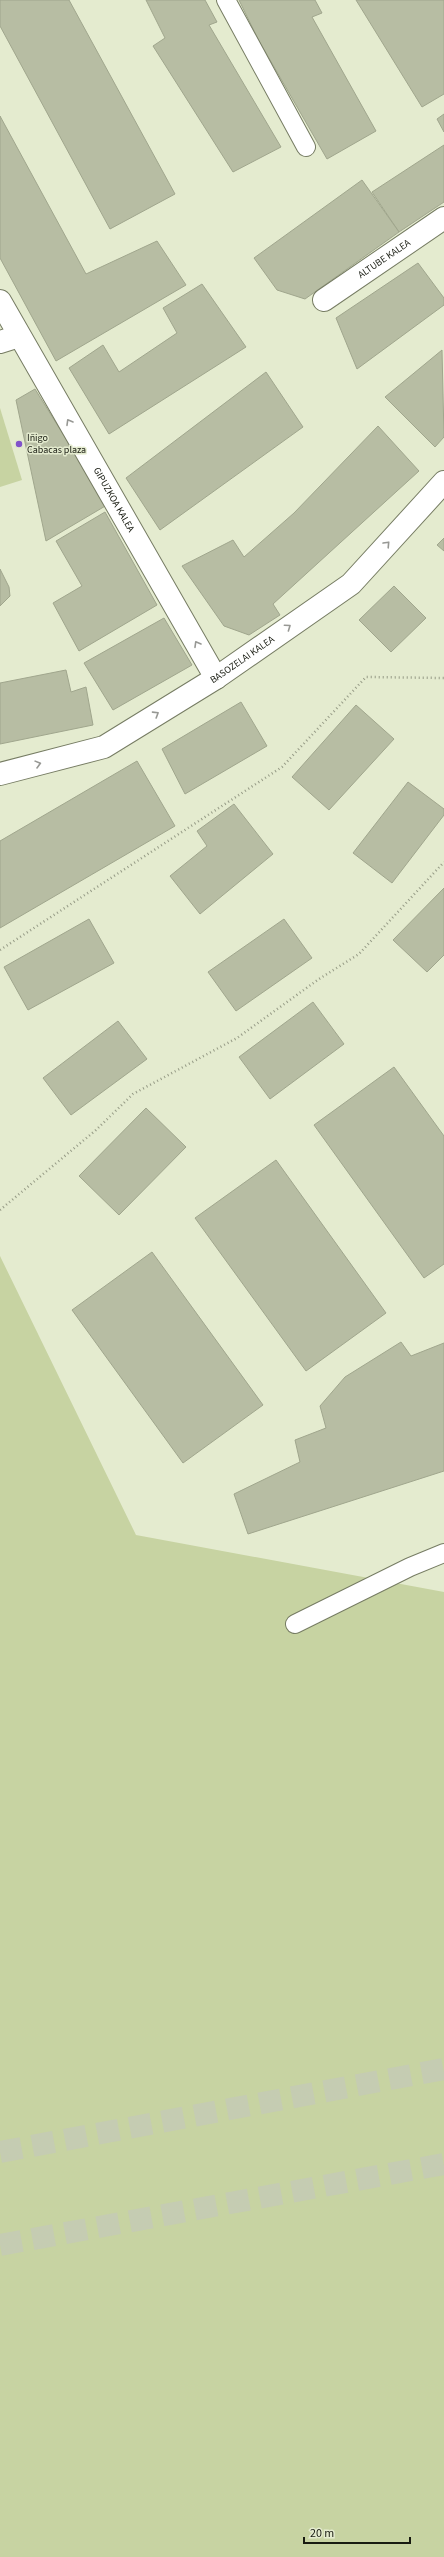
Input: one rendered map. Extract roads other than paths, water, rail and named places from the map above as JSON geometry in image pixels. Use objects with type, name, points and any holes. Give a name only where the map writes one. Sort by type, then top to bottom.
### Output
[{"type":"street","name":"ALTUBE KALEA","points":[[324,300],[444,218]]},
{"type":"street","name":"GIPUZKOA KALEA","points":[[0,301],[10,339],[216,678]]},
{"type":"street","name":"BASOZELAI KALEA","points":[[0,774],[104,747],[216,678],[351,584],[444,482]]},
{"type":"lane","points":[[226,0],[306,146]]},
{"type":"lane","points":[[295,1624],[410,1567],[444,1553]]},
{"type":"tunnel","points":[[0,2152],[444,2069]]},
{"type":"tunnel","points":[[0,2245],[444,2164]]},
{"type":"place","name":"Iñigo Cabacas plaza","points":[[19,444]]}]
